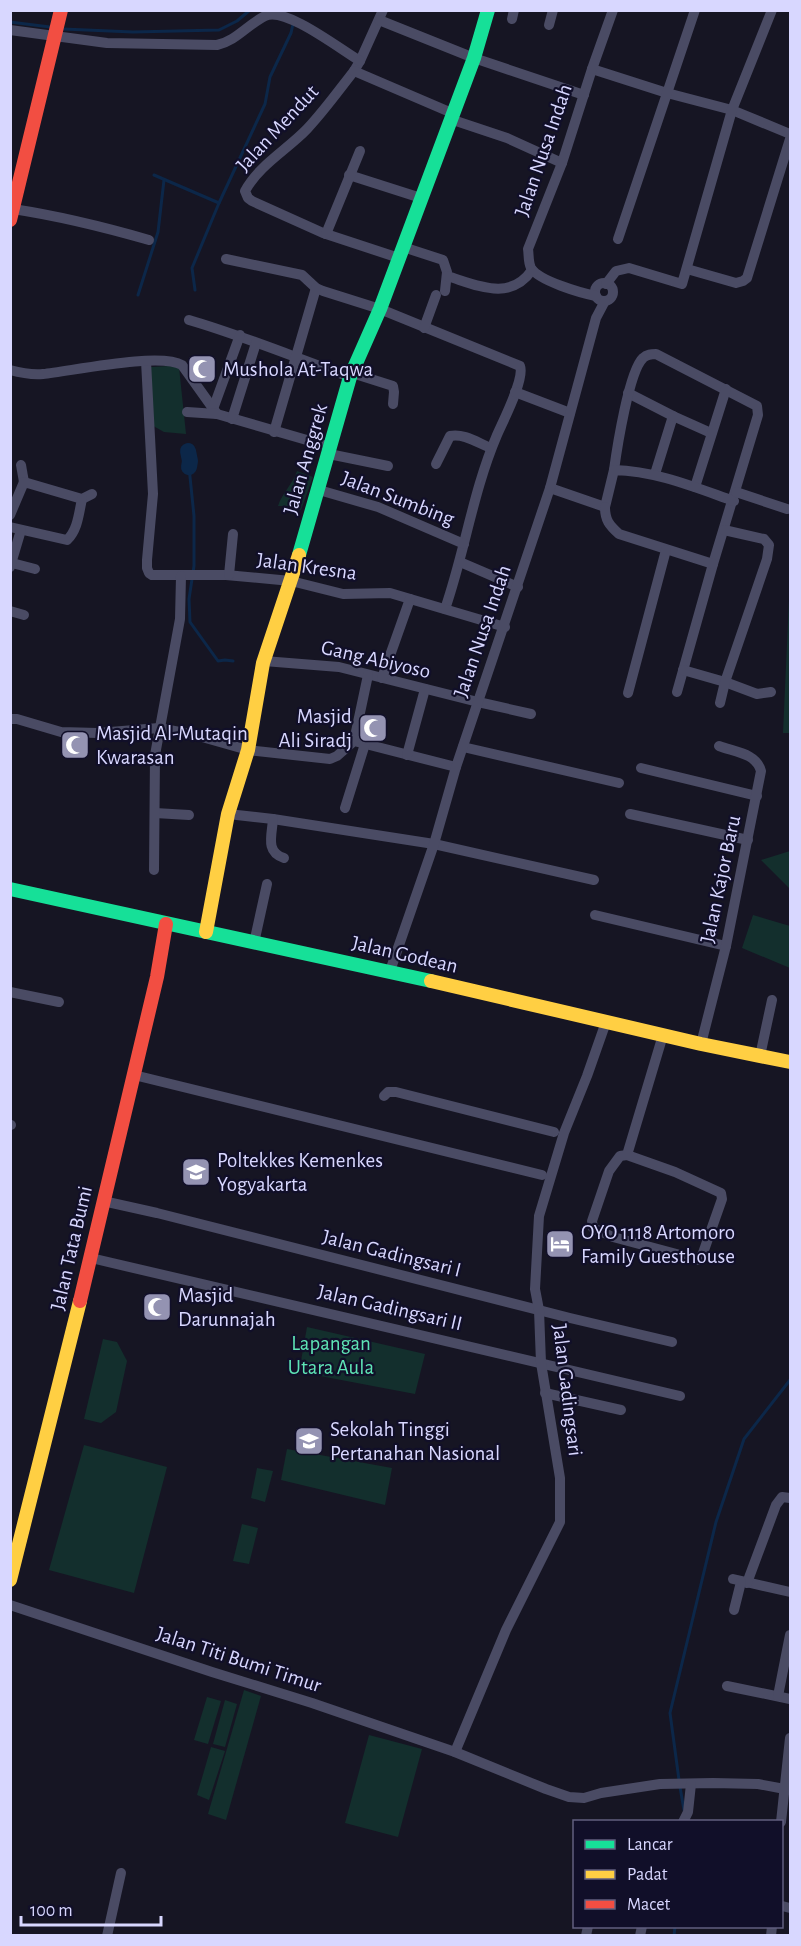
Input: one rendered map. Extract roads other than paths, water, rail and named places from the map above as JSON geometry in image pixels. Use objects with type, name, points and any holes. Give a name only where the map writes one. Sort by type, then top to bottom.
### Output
[{"type":"street","points":[[61,10],[12,214],[45,214],[149,240]]},
{"type":"street","name":"Jalan Anggrek","points":[[206,932],[228,814],[248,750],[263,664],[291,582],[351,375],[380,309],[474,58],[488,10]]},
{"type":"street","points":[[549,25],[553,10]]},
{"type":"street","name":"Jalan Nusa Indah","points":[[532,270],[529,264],[528,249],[562,163],[613,10]]},
{"type":"street","points":[[618,239],[695,10]]},
{"type":"street","points":[[772,10],[732,110],[687,269],[736,282],[747,278],[790,139]]},
{"type":"street","points":[[10,30],[56,31],[107,43],[217,45],[229,42],[270,14],[281,15],[312,30],[357,66],[451,116],[562,163]]},
{"type":"street","points":[[357,66],[381,15],[474,58],[584,95]]},
{"type":"street","name":"Jalan Mendut","points":[[357,66],[307,129],[278,154],[254,178],[245,191],[252,201],[326,234],[401,253],[443,260],[447,267],[447,276]]},
{"type":"street","points":[[592,69],[667,93],[732,110],[790,134]]},
{"type":"street","points":[[326,234],[360,151]]},
{"type":"street","points":[[349,175],[421,198]]},
{"type":"street","points":[[226,259],[302,275],[316,288],[380,309],[518,365],[521,369],[515,392],[485,463],[446,609]]},
{"type":"street","name":"Jalan Nusa Indah","points":[[390,971],[435,844],[456,767],[550,488],[596,318],[600,298],[595,292],[598,286],[606,284],[616,271],[629,268],[682,284],[687,269]]},
{"type":"street","points":[[424,328],[447,276],[499,290],[515,285],[532,270],[568,289],[600,298]]},
{"type":"street","points":[[274,432],[316,288]]},
{"type":"street","points":[[189,320],[240,335],[295,357],[393,386],[393,404]]},
{"type":"street","points":[[215,412],[240,335]]},
{"type":"street","points":[[232,419],[256,343]]},
{"type":"street","points":[[677,692],[713,564],[735,496],[758,409],[752,402],[651,354],[640,361],[628,393],[605,517],[609,526],[619,534],[713,564]]},
{"type":"street","points":[[10,370],[40,374],[146,361],[176,362],[215,412]]},
{"type":"street","name":"Jalan Kresna","points":[[146,361],[153,494],[147,560],[149,573],[152,575],[229,575],[291,582],[343,594],[382,592],[410,598],[505,627]]},
{"type":"street","points":[[695,487],[726,389]]},
{"type":"street","points":[[515,392],[570,413]]},
{"type":"street","points":[[628,393],[711,433]]},
{"type":"street","points":[[187,412],[215,412],[330,451],[388,466]]},
{"type":"street","points":[[655,474],[673,416]]},
{"type":"street","points":[[436,464],[450,436],[466,437],[491,448]]},
{"type":"street","points":[[10,515],[24,482],[21,465]]},
{"type":"street","points":[[614,470],[655,474],[695,487],[788,509]]},
{"type":"street","points":[[24,482],[87,497],[72,536],[67,540],[16,529],[11,565],[35,569]]},
{"type":"street","points":[[550,488],[606,507]]},
{"type":"street","name":"Jalan Sumbing","points":[[319,490],[378,507],[464,544]]},
{"type":"street","points":[[720,703],[767,559],[769,545],[764,539],[724,530]]},
{"type":"street","points":[[229,575],[233,534]]},
{"type":"street","points":[[628,693],[666,550]]},
{"type":"street","points":[[460,561],[518,587]]},
{"type":"street","points":[[154,870],[153,778],[159,728],[190,575]]},
{"type":"street","points":[[382,678],[410,598]]},
{"type":"street","points":[[10,611],[24,615]]},
{"type":"street","name":"Gang Abiyoso","points":[[263,664],[319,664],[339,667],[531,714]]},
{"type":"street","points":[[683,670],[757,694],[771,692]]},
{"type":"street","points":[[345,808],[359,743],[368,675]]},
{"type":"street","points":[[407,755],[425,689]]},
{"type":"street","points":[[10,719],[61,732],[98,733],[159,728],[195,735],[248,750],[330,759],[359,743],[456,767]]},
{"type":"street","name":"Jalan Kajor Baru","points":[[701,1044],[726,946],[761,771],[754,758],[719,746]]},
{"type":"street","points":[[463,747],[619,783]]},
{"type":"street","points":[[641,768],[757,796]]},
{"type":"street","points":[[154,813],[189,814]]},
{"type":"street","points":[[228,814],[435,844],[594,880]]},
{"type":"street","points":[[630,814],[748,840]]},
{"type":"street","points":[[273,819],[271,845],[276,856],[285,858]]},
{"type":"street","points":[[254,943],[267,884]]},
{"type":"street","name":"Jalan Godean","points":[[10,889],[390,971],[701,1044],[790,1062]]},
{"type":"street","points":[[595,915],[726,946]]},
{"type":"street","name":"Jalan Tata Bumi","points":[[10,1580],[13,1557],[116,1153],[157,977],[166,924]]},
{"type":"street","points":[[10,992],[59,1002]]},
{"type":"street","points":[[760,1056],[772,1000]]},
{"type":"street","name":"Jalan Gadingsari","points":[[455,1752],[506,1630],[560,1522],[560,1478],[541,1363],[535,1285],[539,1216],[564,1133],[606,1022]]},
{"type":"street","points":[[627,1155],[663,1035]]},
{"type":"street","points":[[134,1075],[542,1175]]},
{"type":"street","points":[[384,1096],[388,1092],[396,1092],[554,1132]]},
{"type":"street","points":[[627,1155],[675,1172],[721,1194],[722,1199],[699,1260],[613,1237],[593,1228],[592,1221],[609,1171],[620,1156],[627,1155]]},
{"type":"street","name":"Jalan Gadingsari I","points":[[103,1201],[672,1342]]},
{"type":"street","name":"Jalan Gadingsari II","points":[[91,1258],[680,1396]]},
{"type":"street","points":[[545,1393],[621,1410]]},
{"type":"street","points":[[734,1610],[740,1581],[776,1505],[782,1497],[790,1498]]},
{"type":"street","points":[[740,1581],[790,1592]]},
{"type":"street","name":"Jalan Titi Bumi Timur","points":[[10,1605],[455,1752],[569,1797],[584,1798],[601,1793],[672,1784],[758,1784],[788,1790]]},
{"type":"street","points":[[778,1696],[790,1635]]},
{"type":"street","points":[[727,1686],[790,1699]]},
{"type":"street","points":[[781,1820],[788,1790],[790,1738]]},
{"type":"street","points":[[684,1819],[688,1784]]},
{"type":"street","points":[[107,1935],[121,1873]]},
{"type":"waterway","points":[[63,29],[133,32],[219,30],[237,21],[250,10]]},
{"type":"waterway","points":[[10,22],[50,27]]},
{"type":"waterway","points":[[154,175],[219,203],[265,104],[270,77],[293,24]]},
{"type":"waterway","points":[[138,295],[158,232],[164,180]]},
{"type":"waterway","points":[[195,290],[192,268],[219,203]]},
{"type":"waterway","points":[[188,451],[189,467]]},
{"type":"waterway","points":[[189,467],[194,516],[194,566],[189,599],[190,622],[218,661],[233,661]]},
{"type":"waterway","points":[[679,1780],[670,1713],[716,1522],[744,1439],[790,1380]]},
{"type":"waterway","points":[[680,1787],[684,1810]]},
{"type":"waterway","points":[[674,1936],[675,1928]]},
{"type":"place","name":"Mushola At-Taqwa","points":[[202,369]]},
{"type":"place","name":"Masjid Ali Siradj","points":[[373,728]]},
{"type":"place","name":"Masjid Al-Mutaqin Kwarasan","points":[[75,745]]},
{"type":"place","name":"Poltekkes Kemenkes Yogyakarta","points":[[196,1172]]},
{"type":"place","name":"OYO 1118 Artomoro Family Guesthouse","points":[[560,1244]]},
{"type":"place","name":"Masjid Darunnajah","points":[[157,1307]]},
{"type":"place","name":"Sekolah Tinggi Pertanahan Nasional","points":[[309,1441]]},
{"type":"park label","name":"Lapangan Utara Aula","points":[[331,1355]]}]
